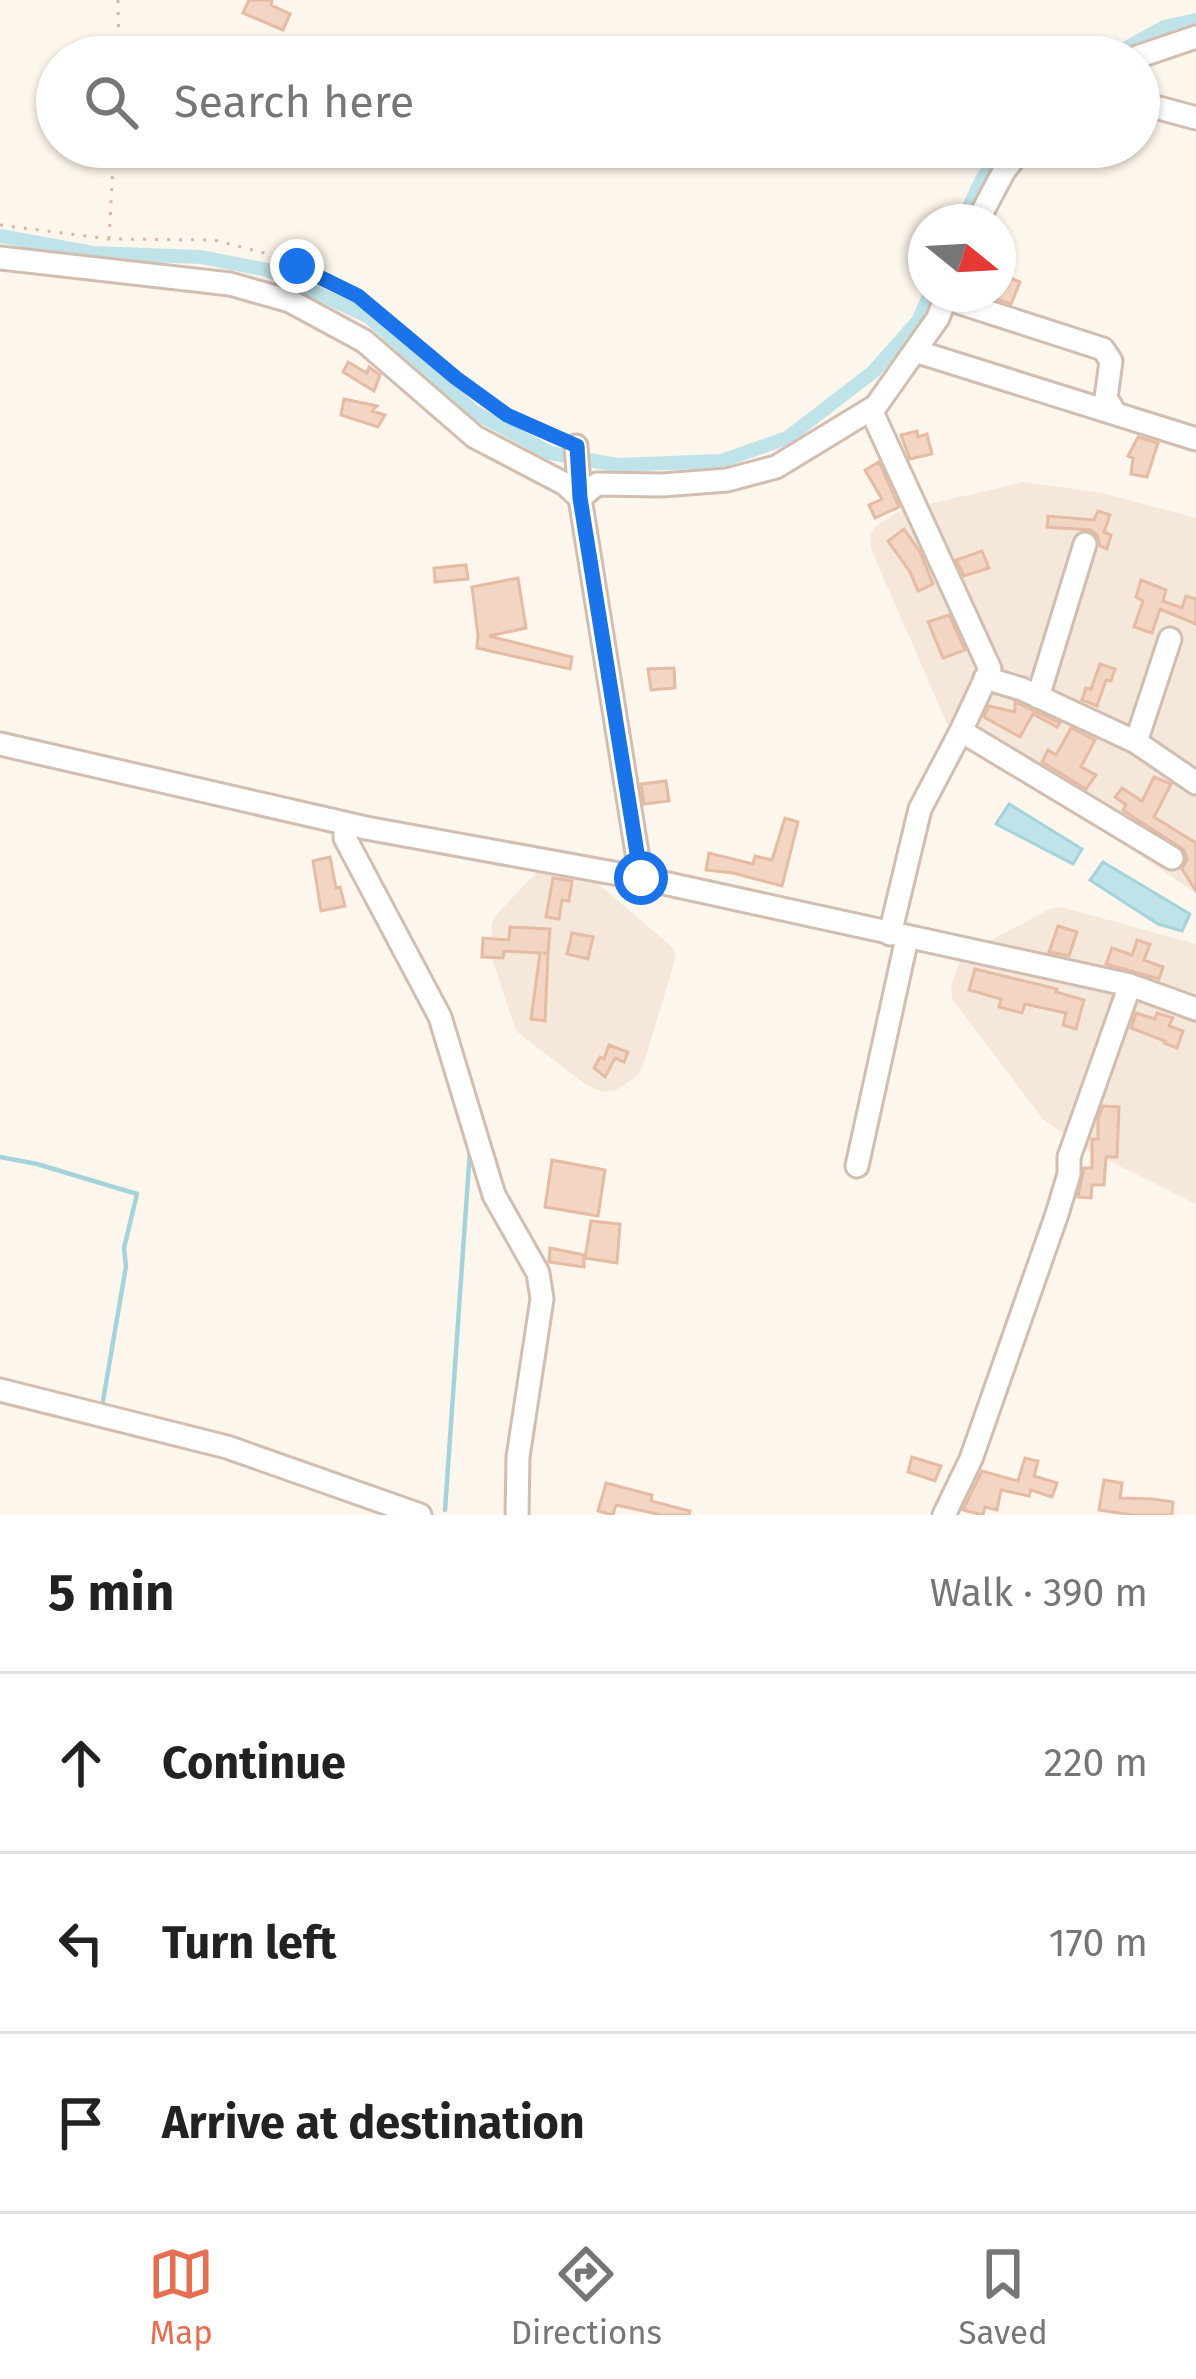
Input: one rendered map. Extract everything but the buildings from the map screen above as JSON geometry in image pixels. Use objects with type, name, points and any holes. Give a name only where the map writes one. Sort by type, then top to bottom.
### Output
[{"type":"street","points":[[1160,49],[1196,37]]},
{"type":"street","points":[[1160,108],[1196,118]]},
{"type":"street","points":[[986,204],[1006,168]]},
{"type":"street","points":[[0,258],[230,284],[290,302],[364,341],[475,436],[565,484],[580,498]]},
{"type":"street","points":[[580,498],[597,484],[727,479],[776,467],[871,410],[940,312]]},
{"type":"street","points":[[993,312],[1103,349],[1111,361],[1106,398],[1116,414]]},
{"type":"street","points":[[915,351],[1196,439]]},
{"type":"street","points":[[857,1166],[920,809],[990,670],[871,410]]},
{"type":"street","points":[[577,446],[580,498],[641,878]]},
{"type":"street","points":[[1038,697],[1085,544]]},
{"type":"street","points":[[1136,742],[1170,639]]},
{"type":"street","points":[[986,678],[1136,742],[1196,783]]},
{"type":"street","points":[[961,731],[1172,859]]},
{"type":"street","points":[[0,744],[344,823],[641,878],[1130,985],[1196,1009]]},
{"type":"street","points":[[344,823],[345,838],[440,1017],[494,1195],[538,1273],[542,1299],[518,1457],[517,1515]]},
{"type":"street","points":[[944,1515],[979,1438],[1058,1214],[1069,1157],[1130,985]]},
{"type":"street","points":[[0,1390],[227,1447],[420,1515]]},
{"type":"path","points":[[118,0],[119,36]]},
{"type":"path","points":[[109,239],[113,168]]},
{"type":"path","points":[[0,225],[109,239],[214,240],[268,254],[358,296],[507,415],[577,446]]},
{"type":"shaded area","points":[[1024,482],[1102,493],[1196,518],[1196,893],[1084,814],[956,744],[871,549],[875,527],[899,511]]},
{"type":"shaded area","points":[[540,869],[582,870],[672,947],[676,957],[638,1075],[616,1090],[602,1092],[584,1083],[516,1031],[491,955],[492,923]]},
{"type":"shaded area","points":[[1061,907],[1196,944],[1196,1204],[1089,1151],[1043,1119],[952,999],[951,986],[962,955]]},
{"type":"water","points":[[1009,804],[1082,849],[1073,864],[996,824]]},
{"type":"water","points":[[1103,862],[1190,914],[1182,931],[1158,924],[1090,880]]},
{"type":"waterway","points":[[1148,36],[1196,20]]},
{"type":"waterway","points":[[970,204],[990,168]]},
{"type":"waterway","points":[[0,236],[93,253],[201,257],[267,270],[369,317],[474,412],[550,453],[617,465],[721,461],[787,438],[873,372],[922,312]]},
{"type":"waterway","points":[[445,1510],[470,1150]]},
{"type":"waterway","points":[[0,1157],[137,1194],[124,1248],[126,1266],[103,1401]]},
{"type":"route","points":[[297,266],[358,296],[507,415],[577,446],[580,498],[641,878]]}]
